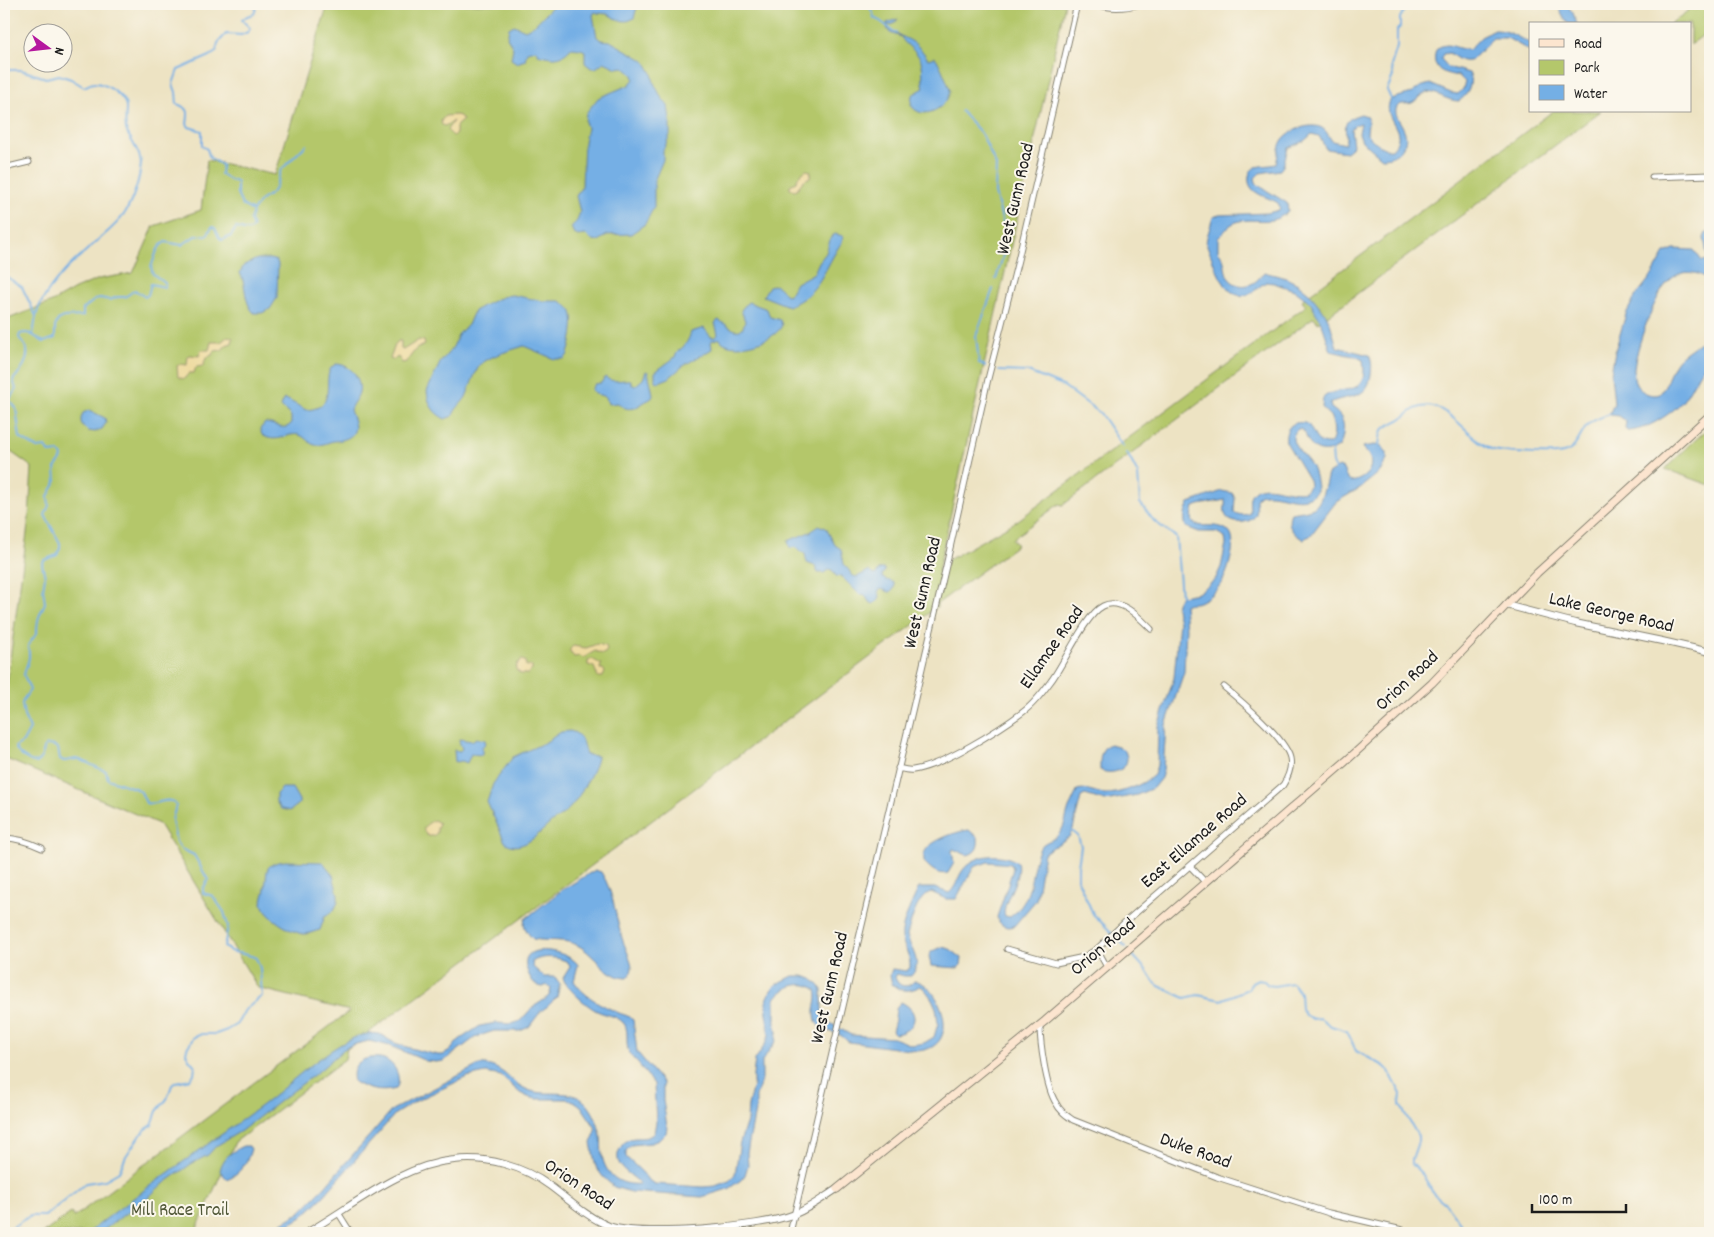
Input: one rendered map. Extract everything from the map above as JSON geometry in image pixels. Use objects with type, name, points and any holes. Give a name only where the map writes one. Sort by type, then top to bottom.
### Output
[{"type":"main road","name":"Orion Road","points":[[838,1189],[1040,1025],[1346,761],[1432,683],[1536,572],[1710,414]]},
{"type":"street","name":"West Gunn Road","points":[[795,1214],[1077,4]]},
{"type":"street","points":[[1096,4],[1104,7],[1140,4]]},
{"type":"street","points":[[4,168],[28,162]]},
{"type":"street","points":[[1652,178],[1710,175]]},
{"type":"street","name":"Ellamae Road","points":[[898,768],[911,770],[938,763],[1000,728],[1024,711],[1052,680],[1085,626],[1102,606],[1111,604],[1124,607],[1136,614],[1151,629]]},
{"type":"street","name":"Lake George Road","points":[[1506,605],[1576,623],[1710,652]]},
{"type":"street","name":"East Ellamae Road","points":[[1007,949],[1056,963],[1084,957],[1097,949],[1117,928],[1284,785],[1289,771],[1290,757],[1285,747],[1251,709],[1224,687]]},
{"type":"street","points":[[4,838],[26,841],[42,848]]},
{"type":"street","points":[[1190,866],[1206,883]]},
{"type":"street","points":[[1097,949],[1108,967]]},
{"type":"street","name":"Duke Road","points":[[1040,1025],[1040,1038],[1050,1090],[1055,1103],[1062,1112],[1073,1120],[1217,1177],[1329,1213],[1411,1232]]},
{"type":"street","name":"Orion Road","points":[[306,1233],[416,1168],[467,1159],[491,1161],[513,1166],[548,1184],[608,1226],[635,1233],[751,1225],[795,1214],[838,1189]]},
{"type":"street","points":[[339,1214],[351,1233]]},
{"type":"street","points":[[790,1233],[795,1214]]},
{"type":"green space","name":"Mill Race Trail","points":[[328,4],[1065,4],[938,571],[946,566],[948,560],[1017,521],[1306,306],[1302,300],[1552,112],[1600,112],[1318,323],[1314,317],[1063,505],[1059,504],[1012,539],[1017,545],[937,604],[937,607],[347,1049],[345,1059],[235,1142],[195,1233],[43,1233],[71,1213],[74,1217],[350,1011],[258,988],[159,824],[4,758],[4,704],[29,518],[32,467],[4,447],[4,339],[8,319],[52,302],[75,289],[99,279],[133,273],[154,226],[201,210],[207,160],[275,175]]},
{"type":"green space","points":[[1697,4],[1710,4],[1710,30],[1692,44],[1692,22],[1673,22]]},
{"type":"green space","points":[[1710,426],[1710,485],[1665,469]]},
{"type":"sand","points":[[445,116],[460,116],[463,120],[456,126],[456,134],[453,136],[447,130],[453,121],[445,126],[442,125],[441,121]]},
{"type":"sand","points":[[806,170],[811,171],[810,177],[803,181],[796,190],[790,189],[790,185],[796,182],[798,177]]},
{"type":"sand","points":[[228,336],[233,338],[232,343],[226,345],[222,350],[214,351],[212,355],[206,358],[203,366],[196,367],[194,373],[189,373],[184,379],[178,377],[177,366],[180,364],[187,365],[188,356],[199,356],[201,350],[209,350],[211,342],[221,342]]},
{"type":"sand","points":[[419,340],[424,341],[425,345],[416,349],[406,362],[402,363],[398,357],[393,360],[390,359],[398,341],[401,341],[401,349],[403,350]]},
{"type":"sand","points":[[597,644],[606,646],[607,650],[605,653],[602,654],[595,651],[583,658],[580,656],[574,657],[570,652],[573,646],[586,648]]},
{"type":"sand","points":[[592,659],[601,664],[600,669],[603,669],[605,672],[603,677],[598,677],[594,667],[588,665],[588,661]]},
{"type":"sand","points":[[522,660],[525,661],[526,666],[532,666],[532,670],[528,674],[521,674],[516,670],[517,664]]},
{"type":"sand","points":[[434,820],[439,823],[437,833],[433,836],[428,836],[424,828]]},
{"type":"water","points":[[556,4],[632,4],[637,7],[634,18],[627,21],[607,14],[595,12],[593,15],[597,37],[601,40],[610,41],[645,61],[652,73],[654,83],[661,97],[668,106],[670,135],[663,150],[663,160],[654,181],[654,207],[645,224],[631,234],[607,235],[598,241],[592,240],[586,235],[578,236],[574,234],[571,227],[577,221],[580,212],[576,196],[582,186],[584,142],[587,128],[585,122],[586,113],[598,98],[629,85],[634,79],[633,75],[624,67],[617,68],[604,62],[596,68],[591,68],[585,63],[585,51],[581,49],[571,48],[564,55],[556,57],[538,54],[536,50],[527,52],[525,60],[517,63],[511,59],[513,48],[507,37],[509,28],[514,25],[525,30]]},
{"type":"water","points":[[1556,4],[1566,4],[1573,13],[1576,22],[1567,22]]},
{"type":"water","points":[[898,19],[894,24],[888,25],[889,30],[915,43],[928,59],[935,57],[948,83],[950,90],[945,102],[934,111],[922,113],[911,105],[912,95],[924,88],[922,64],[917,54],[901,37],[890,33],[887,29],[887,23]]},
{"type":"water","points":[[1495,30],[1509,33],[1529,43],[1529,50],[1507,38],[1493,38],[1472,60],[1468,61],[1460,60],[1449,53],[1443,54],[1441,59],[1448,67],[1469,73],[1469,90],[1459,101],[1428,92],[1412,103],[1398,105],[1397,116],[1406,137],[1400,151],[1392,156],[1382,158],[1362,141],[1359,133],[1361,123],[1351,129],[1353,146],[1346,152],[1326,149],[1319,136],[1312,134],[1304,141],[1288,148],[1280,170],[1260,173],[1255,178],[1258,185],[1287,203],[1288,211],[1275,219],[1239,221],[1230,225],[1218,238],[1218,251],[1223,258],[1228,277],[1237,285],[1249,285],[1264,272],[1286,278],[1298,284],[1310,294],[1325,313],[1337,347],[1369,355],[1372,366],[1369,383],[1361,393],[1330,403],[1331,408],[1342,420],[1344,430],[1340,446],[1328,451],[1316,450],[1308,442],[1303,431],[1298,429],[1294,434],[1294,444],[1309,462],[1315,476],[1317,491],[1311,496],[1297,499],[1274,494],[1259,495],[1256,500],[1257,510],[1255,516],[1253,519],[1245,522],[1236,522],[1228,519],[1225,512],[1225,500],[1194,507],[1193,523],[1201,526],[1218,526],[1227,530],[1232,537],[1232,552],[1226,575],[1218,588],[1207,598],[1199,602],[1184,605],[1186,628],[1184,672],[1166,725],[1163,771],[1161,778],[1153,788],[1137,795],[1105,801],[1085,795],[1081,797],[1073,829],[1069,837],[1044,853],[1036,900],[1014,926],[1003,926],[997,917],[1012,872],[1011,864],[988,862],[974,867],[956,899],[946,899],[931,892],[918,904],[907,935],[915,956],[915,971],[911,976],[897,974],[895,977],[900,985],[906,986],[914,981],[923,984],[931,991],[943,1014],[944,1027],[941,1039],[932,1047],[917,1051],[849,1042],[840,1035],[819,1026],[815,1017],[816,990],[806,985],[800,985],[783,991],[775,999],[776,1041],[762,1061],[762,1079],[756,1096],[756,1106],[747,1153],[748,1165],[745,1175],[728,1189],[702,1197],[630,1192],[614,1187],[596,1167],[591,1143],[596,1131],[581,1106],[567,1099],[537,1099],[528,1097],[520,1093],[501,1076],[486,1073],[467,1077],[416,1101],[395,1114],[323,1197],[302,1217],[274,1233],[252,1233],[277,1226],[299,1213],[392,1110],[479,1065],[486,1065],[499,1070],[520,1086],[533,1092],[572,1095],[585,1102],[593,1113],[598,1126],[606,1168],[620,1181],[640,1184],[622,1168],[618,1161],[618,1155],[627,1140],[649,1136],[654,1133],[656,1122],[654,1084],[629,1052],[627,1031],[623,1022],[593,1009],[572,992],[563,978],[570,967],[568,962],[555,958],[545,958],[532,962],[533,967],[544,977],[555,977],[560,984],[557,997],[541,1011],[529,1027],[520,1031],[494,1031],[476,1037],[444,1061],[436,1062],[426,1061],[390,1046],[369,1041],[352,1045],[344,1049],[319,1071],[241,1131],[216,1146],[208,1155],[191,1164],[158,1188],[143,1203],[100,1233],[88,1233],[152,1184],[262,1105],[327,1053],[355,1037],[373,1033],[408,1047],[443,1055],[450,1051],[459,1040],[480,1026],[496,1023],[512,1024],[520,1021],[533,1007],[550,994],[551,988],[547,985],[543,987],[538,986],[529,975],[526,963],[528,955],[535,951],[555,952],[573,960],[578,965],[574,981],[583,992],[600,1004],[633,1020],[637,1052],[663,1083],[663,1100],[667,1127],[666,1133],[659,1140],[651,1143],[631,1145],[626,1151],[626,1157],[648,1180],[655,1184],[715,1186],[729,1181],[735,1174],[740,1142],[747,1121],[755,1060],[769,1035],[766,1002],[771,990],[777,984],[793,976],[804,976],[812,979],[822,990],[822,1017],[851,1035],[894,1038],[912,1045],[924,1043],[934,1037],[938,1023],[936,1008],[932,999],[924,988],[920,986],[909,990],[898,989],[892,984],[890,975],[892,969],[906,971],[910,968],[902,933],[907,913],[918,889],[935,888],[949,893],[955,886],[961,873],[972,862],[987,856],[1003,856],[1017,862],[1018,869],[1004,911],[1005,916],[1010,917],[1024,902],[1039,850],[1043,844],[1057,837],[1061,831],[1077,790],[1105,794],[1117,793],[1138,785],[1154,775],[1157,765],[1158,726],[1174,678],[1179,621],[1176,605],[1181,596],[1198,593],[1215,580],[1221,567],[1226,544],[1225,537],[1216,532],[1199,532],[1186,527],[1185,515],[1189,503],[1222,491],[1232,493],[1235,498],[1234,512],[1244,515],[1250,513],[1250,497],[1254,491],[1260,488],[1305,491],[1310,485],[1309,480],[1286,442],[1288,428],[1298,423],[1308,424],[1318,441],[1330,444],[1334,434],[1333,427],[1330,416],[1322,407],[1323,398],[1329,394],[1351,389],[1362,381],[1364,373],[1363,360],[1331,351],[1322,324],[1310,302],[1294,290],[1266,282],[1246,295],[1238,295],[1231,292],[1220,277],[1206,243],[1213,217],[1219,215],[1268,213],[1279,210],[1278,203],[1254,191],[1249,182],[1249,174],[1256,167],[1276,164],[1282,141],[1294,130],[1317,126],[1327,132],[1332,141],[1345,144],[1346,123],[1361,114],[1367,116],[1367,134],[1381,147],[1392,149],[1397,142],[1398,136],[1389,113],[1388,106],[1391,99],[1412,93],[1420,87],[1430,84],[1451,93],[1458,94],[1463,89],[1465,82],[1459,76],[1448,74],[1437,66],[1435,62],[1436,50],[1440,47],[1448,45],[1469,50],[1481,37]]},
{"type":"water","points":[[1706,233],[1710,233],[1710,282],[1705,277],[1690,272],[1677,275],[1663,288],[1651,312],[1640,342],[1634,369],[1635,382],[1647,394],[1660,394],[1678,359],[1707,335],[1710,330],[1710,359],[1686,397],[1677,407],[1649,425],[1627,431],[1625,429],[1626,421],[1619,416],[1610,415],[1614,403],[1611,374],[1615,351],[1626,314],[1635,297],[1653,274],[1665,253],[1674,249],[1694,250],[1702,261],[1708,260],[1704,238]]},
{"type":"water","points":[[835,234],[843,236],[842,242],[820,280],[807,295],[788,306],[763,296],[769,286],[772,285],[779,287],[786,295],[790,294],[796,283],[814,273],[826,253],[831,237]]},
{"type":"water","points":[[257,259],[270,259],[277,261],[278,264],[277,298],[270,309],[262,313],[254,313],[248,304],[240,273],[244,265]]},
{"type":"water","points":[[512,295],[543,301],[560,301],[570,309],[573,316],[573,327],[567,356],[564,359],[554,359],[524,346],[486,360],[478,368],[466,397],[453,416],[445,419],[432,408],[427,391],[440,363],[453,347],[459,333],[468,325],[474,311],[497,299]]},
{"type":"water","points":[[748,302],[767,309],[770,317],[780,320],[782,325],[778,331],[762,341],[741,346],[732,346],[724,343],[719,338],[711,341],[712,349],[683,366],[669,378],[659,382],[655,381],[655,372],[674,358],[683,347],[691,332],[704,328],[711,337],[715,337],[718,334],[715,323],[718,320],[733,329],[740,330],[745,321],[741,310]]},
{"type":"water","points":[[336,364],[350,369],[359,382],[358,394],[350,410],[355,426],[353,434],[343,440],[317,445],[299,435],[273,439],[262,435],[260,429],[265,423],[282,427],[291,424],[291,416],[281,407],[284,399],[306,410],[317,408],[323,403],[326,397],[328,375],[331,368]]},
{"type":"water","points":[[646,371],[648,372],[653,396],[634,408],[627,409],[618,403],[608,404],[606,397],[596,394],[591,390],[595,384],[601,383],[605,377],[614,381],[631,380],[631,384],[635,386],[643,379]]},
{"type":"water","points":[[89,410],[105,418],[106,423],[102,429],[95,432],[88,431],[82,425],[81,418],[83,413]]},
{"type":"water","points":[[1382,446],[1387,453],[1387,459],[1380,472],[1360,488],[1336,502],[1310,536],[1303,539],[1296,534],[1291,528],[1289,521],[1291,513],[1315,507],[1322,494],[1328,474],[1339,467],[1343,469],[1347,479],[1351,482],[1363,477],[1369,471],[1371,463],[1363,447]]},
{"type":"water","points":[[818,525],[826,528],[835,545],[841,549],[844,564],[853,576],[857,577],[868,571],[875,575],[880,569],[884,569],[885,571],[882,575],[885,580],[894,583],[893,590],[889,592],[882,589],[879,590],[879,600],[873,604],[869,602],[865,595],[859,594],[842,577],[836,576],[832,570],[829,569],[824,573],[818,573],[815,566],[807,563],[805,554],[796,547],[790,548],[788,541],[812,531]]},
{"type":"water","points":[[570,731],[580,737],[586,755],[597,756],[595,766],[576,800],[563,814],[530,841],[517,846],[505,842],[487,802],[493,784],[513,757],[546,742],[561,732]]},
{"type":"water","points":[[476,738],[485,740],[486,743],[482,747],[482,755],[471,754],[467,763],[462,761],[455,762],[454,750],[460,751],[462,749],[459,739],[472,741]]},
{"type":"water","points":[[1110,744],[1118,746],[1125,751],[1127,759],[1124,767],[1120,770],[1108,772],[1100,770],[1100,759],[1104,748]]},
{"type":"water","points":[[282,788],[292,788],[299,800],[299,804],[290,811],[281,809],[276,802],[276,794]]},
{"type":"water","points":[[969,830],[978,838],[977,849],[967,855],[953,849],[954,863],[948,873],[938,873],[924,862],[925,851],[929,846],[952,834]]},
{"type":"water","points":[[285,861],[323,862],[333,875],[338,902],[334,910],[325,916],[320,930],[309,934],[293,931],[273,919],[264,908],[262,901],[268,869],[273,864]]},
{"type":"water","points":[[595,870],[601,872],[612,896],[622,938],[632,964],[627,978],[620,977],[607,970],[579,946],[562,941],[533,939],[525,927],[525,919],[562,890]]},
{"type":"water","points":[[943,947],[950,949],[962,958],[961,965],[958,968],[931,966],[929,956],[932,951]]},
{"type":"water","points":[[901,1002],[912,1011],[914,1021],[908,1029],[895,1034],[892,1031],[896,1011]]},
{"type":"water","points":[[369,1058],[382,1058],[393,1065],[398,1077],[396,1089],[374,1090],[354,1082],[354,1069],[358,1063]]},
{"type":"water","points":[[243,1146],[249,1146],[251,1149],[248,1159],[240,1171],[227,1179],[220,1171],[221,1166],[231,1153]]},
{"type":"water","points":[[193,1231],[252,1233],[182,1233]]},
{"type":"waterway","points":[[253,211],[242,205],[237,194],[237,182],[221,174],[222,165],[210,158],[207,149],[202,146],[202,131],[189,127],[187,124],[188,111],[177,104],[173,84],[178,70],[216,52],[218,43],[226,34],[241,35],[248,32],[250,28],[242,20],[254,14],[255,4]]},
{"type":"waterway","points":[[868,4],[874,18],[896,33]]},
{"type":"waterway","points":[[1391,99],[1387,90],[1393,76],[1391,66],[1397,47],[1397,30],[1400,27],[1400,18],[1406,6],[1414,6],[1414,4]]},
{"type":"waterway","points":[[4,70],[21,70],[46,78],[59,75],[71,79],[84,87],[93,83],[110,88],[125,104],[126,129],[141,159],[136,189],[125,213],[51,287],[38,308],[33,335]]},
{"type":"waterway","points":[[961,111],[981,133],[996,165],[995,193],[1006,234],[1003,256],[996,279]]},
{"type":"waterway","points":[[4,1233],[31,1216],[45,1216],[86,1183],[105,1180],[119,1172],[126,1156],[140,1135],[152,1125],[157,1111],[167,1099],[172,1085],[176,1082],[190,1079],[194,1074],[195,1066],[186,1053],[194,1037],[202,1034],[216,1034],[237,1024],[245,1010],[262,996],[260,968],[256,958],[231,951],[224,947],[228,926],[224,912],[213,896],[203,893],[208,880],[194,855],[181,849],[176,842],[172,820],[176,806],[174,802],[167,800],[150,804],[146,803],[141,792],[108,779],[106,771],[79,759],[64,761],[60,759],[58,748],[54,746],[45,746],[42,756],[37,763],[18,753],[15,747],[23,742],[30,729],[24,716],[22,704],[30,690],[24,675],[29,658],[28,645],[37,633],[37,624],[45,603],[43,589],[45,577],[42,564],[44,560],[57,555],[60,548],[60,543],[45,515],[49,505],[48,496],[56,482],[55,468],[62,456],[59,452],[50,453],[46,447],[37,448],[20,438],[16,408],[9,400],[16,389],[13,380],[24,365],[27,356],[26,347],[19,337],[20,334],[27,333],[44,342],[55,338],[55,327],[58,320],[64,317],[83,316],[83,309],[96,299],[110,300],[117,297],[125,297],[135,290],[145,297],[148,295],[151,284],[165,287],[165,283],[153,274],[151,267],[162,244],[165,242],[182,245],[195,236],[207,235],[212,227],[215,228],[222,240],[231,236],[236,228],[250,230],[253,227],[250,220],[253,211],[260,201],[272,193],[281,170],[306,145]]},
{"type":"waterway","points":[[4,275],[22,287],[36,316]]},
{"type":"waterway","points":[[985,366],[979,363],[976,336],[993,289]]},
{"type":"waterway","points":[[999,371],[1028,372],[1065,387],[1100,413],[1123,447]]},
{"type":"waterway","points":[[1379,447],[1383,429],[1415,409],[1426,406],[1446,413],[1482,444],[1491,449],[1527,454],[1557,454],[1568,451],[1575,446],[1589,424],[1598,418],[1610,414]]},
{"type":"waterway","points":[[1332,451],[1336,470]]},
{"type":"waterway","points":[[1127,453],[1138,474],[1140,503],[1154,521],[1176,537],[1181,596]]},
{"type":"waterway","points":[[1072,831],[1078,836],[1081,846],[1078,880],[1093,914],[1126,947]]},
{"type":"waterway","points":[[1129,951],[1154,982],[1185,998],[1198,995],[1221,1000],[1248,989],[1252,982],[1258,979],[1274,986],[1292,983],[1300,993],[1301,1009],[1306,1016],[1313,1019],[1320,1018],[1331,1026],[1347,1031],[1356,1051],[1384,1066],[1389,1071],[1401,1094],[1400,1105],[1418,1136],[1412,1164],[1423,1175],[1433,1193],[1445,1203],[1467,1233]]}]
